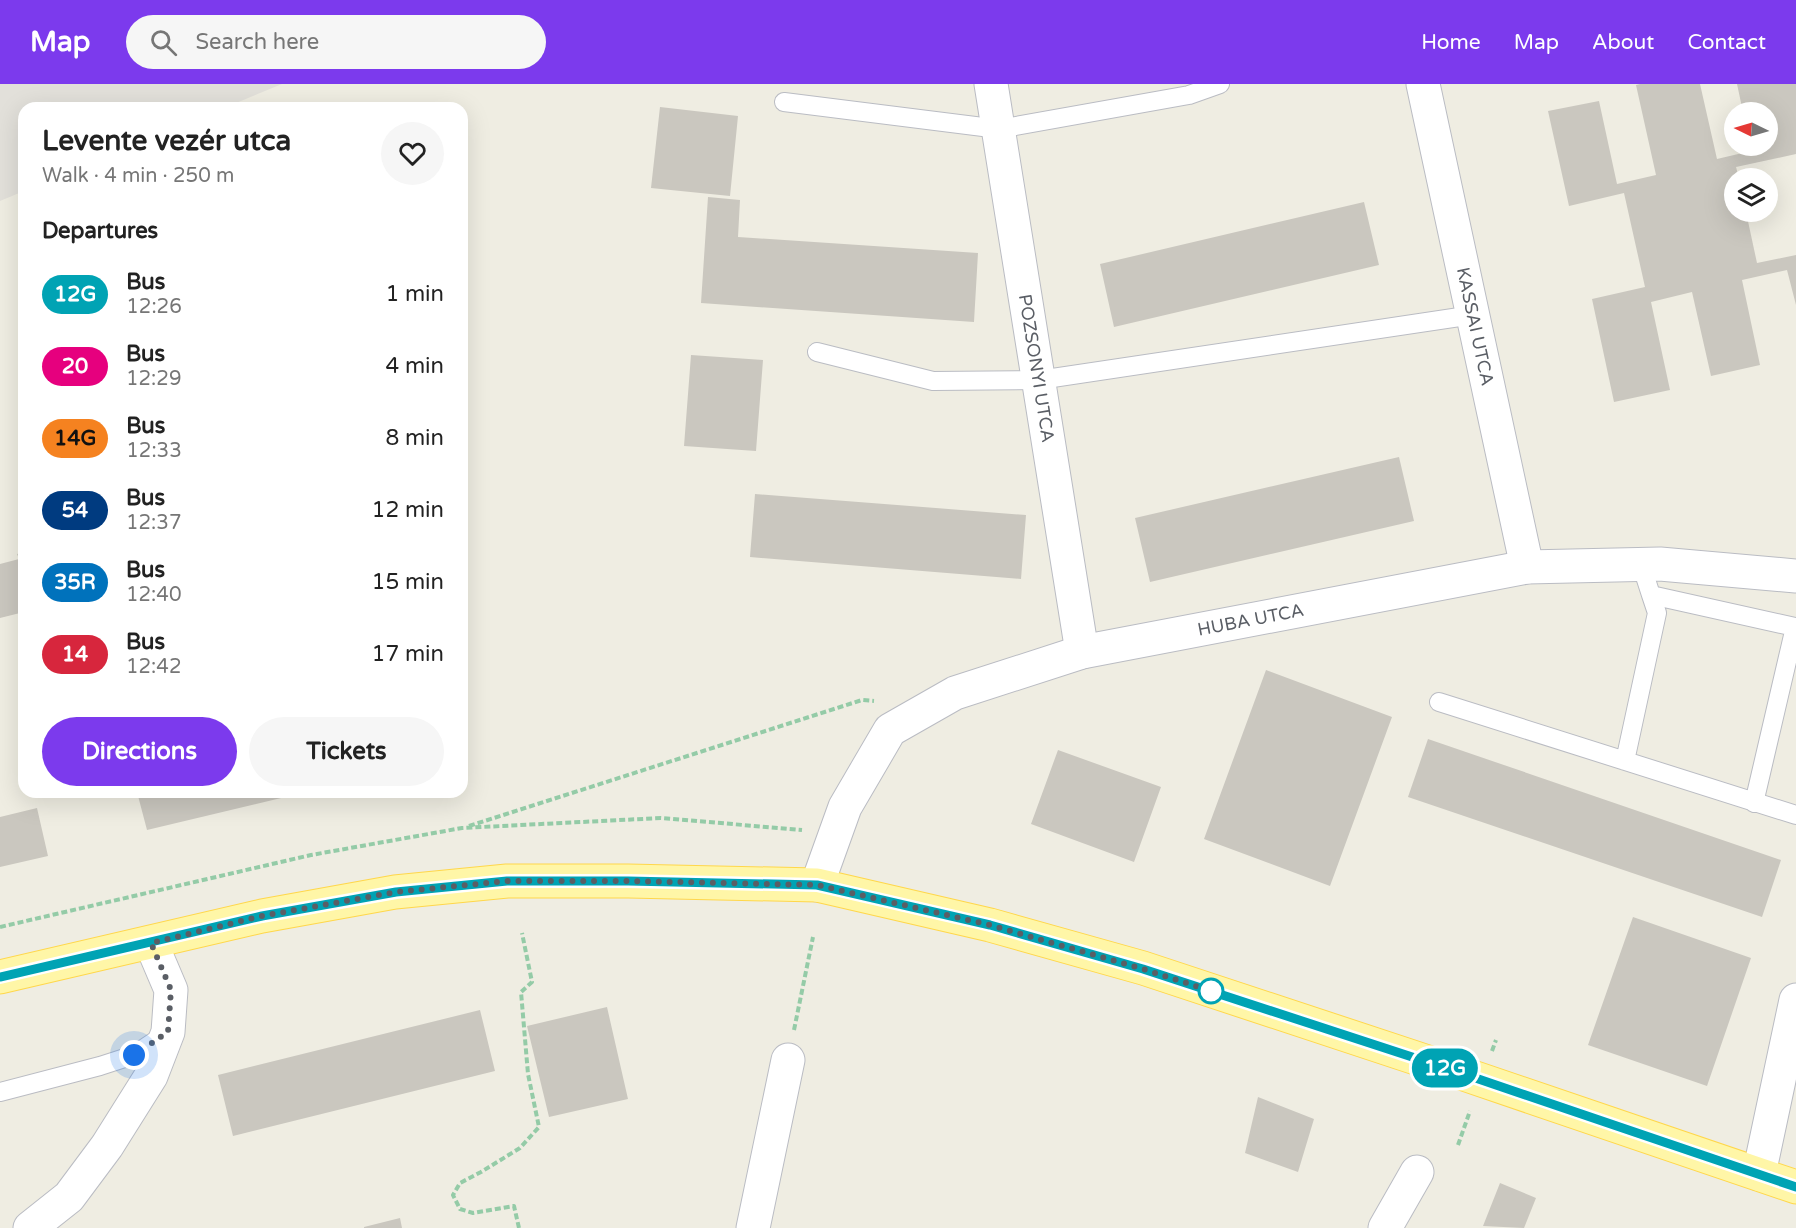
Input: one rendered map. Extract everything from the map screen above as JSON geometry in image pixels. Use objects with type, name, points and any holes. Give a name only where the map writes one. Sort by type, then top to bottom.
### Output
[{"type":"main road","points":[[0,977],[262,916],[396,892],[507,881],[817,885],[990,925],[1143,969],[1796,1187]]},
{"type":"street","name":"POZSONYI UTCA","points":[[991,84],[1082,652]]},
{"type":"street","name":"KASSAI UTCA","points":[[1423,84],[1527,567]]},
{"type":"street","name":"HUBA UTCA","points":[[817,885],[845,807],[890,730],[955,693],[1082,652],[1527,567],[1646,580],[1660,564],[1796,576]]},
{"type":"street","points":[[30,1228],[69,1197],[108,1146],[151,1076],[168,1032],[171,990],[151,943]]},
{"type":"street","points":[[1759,1174],[1796,1000]]},
{"type":"street","points":[[753,1228],[788,1060]]},
{"type":"street","points":[[1386,1228],[1417,1172]]},
{"type":"lane","points":[[784,102],[999,129],[1189,95],[1220,84]]},
{"type":"lane","points":[[817,352],[933,381],[1039,380],[1473,315]]},
{"type":"lane","points":[[1625,761],[1657,613],[1646,580]]},
{"type":"lane","points":[[1646,580],[1795,627],[1754,803]]},
{"type":"lane","points":[[1439,702],[1796,815]]},
{"type":"lane","points":[[0,1092],[134,1055],[168,1032]]},
{"type":"path","points":[[462,828],[862,700],[931,706]]},
{"type":"path","points":[[0,927],[311,855],[462,828],[661,818],[836,832]]},
{"type":"path","points":[[519,1228],[514,1206],[473,1213],[460,1209],[453,1195],[460,1183],[520,1148],[538,1127],[528,1074],[521,992],[532,982],[522,933]]},
{"type":"path","points":[[788,1060],[813,937]]},
{"type":"shaded area","points":[[0,84],[282,84],[238,102],[18,102],[18,194],[0,201]]},
{"type":"building","points":[[1700,84],[1717,159],[1730,156],[1778,156],[1778,102],[1741,102],[1737,84],[1796,84],[1796,154],[1736,168],[1724,168],[1724,222],[1748,222],[1757,263],[1796,255],[1796,305],[1787,270],[1742,280],[1760,365],[1711,376],[1692,292],[1651,302],[1670,390],[1614,402],[1592,299],[1645,287],[1624,193],[1569,206],[1548,111],[1599,101],[1617,184],[1656,175],[1636,85]]},
{"type":"building","points":[[660,107],[738,116],[730,196],[651,188]]},
{"type":"building","points":[[708,197],[740,200],[738,237],[978,253],[974,322],[701,303]]},
{"type":"building","points":[[1364,202],[1379,265],[1114,327],[1100,264]]},
{"type":"building","points":[[691,355],[763,360],[756,451],[684,446]]},
{"type":"building","points":[[1399,457],[1414,521],[1150,582],[1135,518]]},
{"type":"building","points":[[755,494],[1026,515],[1021,579],[750,557]]},
{"type":"building","points":[[18,559],[18,614],[0,618],[0,564]]},
{"type":"building","points":[[1266,670],[1392,717],[1330,886],[1204,839]]},
{"type":"building","points":[[1428,739],[1781,860],[1762,917],[1408,797]]},
{"type":"building","points":[[1058,750],[1161,787],[1134,862],[1031,824]]},
{"type":"building","points":[[139,798],[281,798],[147,830]]},
{"type":"building","points":[[37,808],[48,856],[0,867],[0,817]]},
{"type":"building","points":[[1633,917],[1751,958],[1707,1086],[1588,1045]]},
{"type":"building","points":[[607,1007],[628,1099],[549,1117],[527,1026]]},
{"type":"building","points":[[480,1010],[495,1071],[233,1136],[218,1075]]},
{"type":"building","points":[[1258,1097],[1314,1119],[1298,1172],[1245,1153]]},
{"type":"building","points":[[1500,1183],[1536,1198],[1524,1228],[1483,1226]]},
{"type":"building","points":[[400,1218],[402,1228],[364,1228],[364,1227]]},
{"type":"bus line","name":"12G","points":[[0,977],[262,916],[396,892],[507,881],[817,885],[990,925],[1143,969],[1455,1071],[1796,1187]]},
{"type":"route","points":[[134,1055],[168,1032],[171,990],[151,943],[262,916],[396,892],[507,881],[817,885],[990,925],[1211,991]]}]
